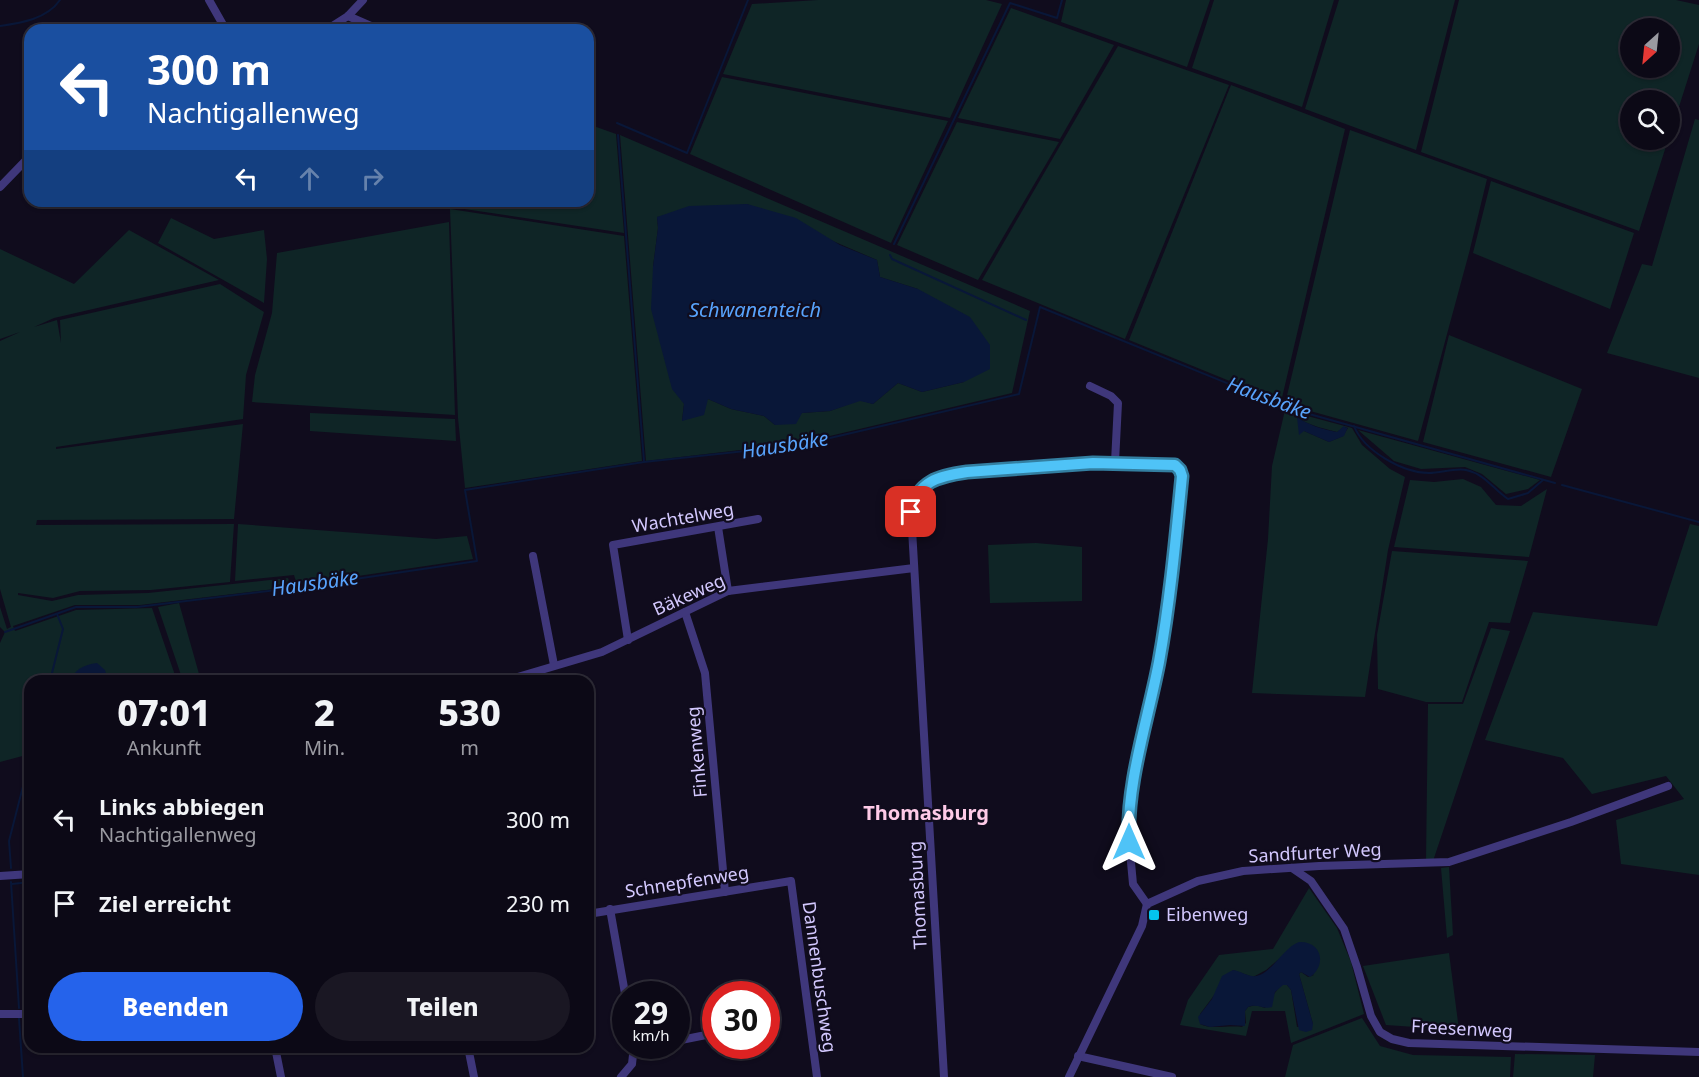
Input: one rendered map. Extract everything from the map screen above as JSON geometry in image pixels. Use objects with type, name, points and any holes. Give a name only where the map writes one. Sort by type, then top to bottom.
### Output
[{"type":"street","points":[[209,0],[223,24]]},
{"type":"street","points":[[336,24],[348,16],[363,0]]},
{"type":"street","points":[[348,16],[366,24]]},
{"type":"street","points":[[0,187],[24,162]]},
{"type":"street","points":[[1090,386],[1112,396],[1118,403],[1115,462]]},
{"type":"street","name":"Thomasburg","points":[[944,1077],[911,512],[913,502],[921,489],[932,480],[945,475],[980,470],[1115,462],[1175,465],[1180,470],[1182,476],[1163,639],[1133,780],[1128,830],[1133,884],[1147,904]]},
{"type":"street","name":"Wachtelweg","points":[[628,640],[613,545],[758,519]]},
{"type":"street","points":[[718,527],[729,591]]},
{"type":"street","points":[[533,556],[554,665]]},
{"type":"street","name":"Bäkeweg","points":[[523,675],[602,652],[729,591],[914,568]]},
{"type":"street","name":"Finkenweg","points":[[685,612],[705,673],[725,892]]},
{"type":"street","name":"Sandfurter Weg","points":[[1147,904],[1198,881],[1243,871],[1449,862],[1571,822],[1668,786]]},
{"type":"street","name":"Freesenweg","points":[[1292,868],[1311,881],[1344,929],[1371,1016],[1380,1032],[1392,1039],[1409,1043],[1699,1053]]},
{"type":"street","points":[[0,876],[24,874]]},
{"type":"street","name":"Schnepfenweg","points":[[594,913],[791,881]]},
{"type":"street","name":"Dannenbuschweg","points":[[791,881],[817,1077]]},
{"type":"street","points":[[1069,1077],[1142,926],[1147,904]]},
{"type":"street","points":[[610,909],[623,981]]},
{"type":"street","points":[[0,1014],[24,1014]]},
{"type":"street","points":[[276,1053],[281,1077]]},
{"type":"street","points":[[469,1053],[474,1077]]},
{"type":"street","points":[[1078,1056],[1172,1077]]},
{"type":"street","points":[[621,1077],[632,1064],[633,1059]]},
{"type":"green space","points":[[818,0],[986,0],[1002,4],[950,118],[723,74],[752,4]]},
{"type":"green space","points":[[1066,0],[1210,0],[1187,67],[1061,22]]},
{"type":"green space","points":[[1214,0],[1334,0],[1302,107],[1192,68]]},
{"type":"green space","points":[[1339,0],[1455,0],[1416,150],[1305,109]]},
{"type":"green space","points":[[1459,0],[1676,0],[1699,5],[1699,44],[1680,104],[1680,90],[1620,90],[1620,150],[1665,150],[1639,231],[1421,152]]},
{"type":"green space","points":[[1011,8],[1114,45],[1060,139],[958,118]]},
{"type":"green space","points":[[1118,46],[1229,85],[1125,339],[982,280]]},
{"type":"green space","points":[[722,77],[948,121],[891,243],[690,154]]},
{"type":"green space","points":[[1231,85],[1345,129],[1281,402],[1129,340]]},
{"type":"green space","points":[[1695,119],[1699,120],[1699,378],[1607,353],[1642,264],[1652,266]]},
{"type":"green space","points":[[957,122],[1059,142],[978,280],[897,245]]},
{"type":"green space","points":[[594,126],[616,134],[624,233],[451,207],[594,207]]},
{"type":"green space","points":[[1350,130],[1487,179],[1418,441],[1285,404]]},
{"type":"green space","points":[[620,135],[1030,311],[1012,393],[800,443],[646,461]],"holes":[[[747,204],[877,260],[880,277],[918,289],[964,382],[922,392],[898,383],[873,404],[860,400],[830,411],[802,413],[775,425],[764,416],[731,409],[708,399],[682,421],[684,404],[653,267],[658,228],[657,217]]]},
{"type":"green space","points":[[1491,181],[1634,233],[1610,309],[1473,253]]},
{"type":"green space","points":[[450,209],[624,236],[642,461],[465,488],[458,418]]},
{"type":"green space","points":[[171,218],[214,239],[264,230],[267,259],[264,303],[158,243]]},
{"type":"green space","points":[[449,222],[455,415],[252,402],[255,375],[272,313],[277,253]]},
{"type":"green space","points":[[129,230],[219,280],[54,318],[34,327],[57,320],[61,343],[60,320],[220,284],[264,312],[246,375],[243,419],[56,447],[56,449],[243,424],[234,519],[37,520],[36,525],[234,524],[230,582],[151,590],[80,591],[53,598],[18,593],[18,595],[52,601],[78,595],[148,593],[288,578],[291,587],[140,605],[75,605],[13,626],[15,631],[76,610],[152,608],[175,675],[24,675],[24,756],[0,762],[0,643],[5,632],[0,627],[0,607],[7,629],[11,627],[0,589],[0,341],[20,332],[0,339],[0,249],[74,284]]},
{"type":"green space","points":[[1449,335],[1582,389],[1551,477],[1423,442]]},
{"type":"green space","points":[[1285,410],[1352,428],[1362,445],[1390,469],[1405,477],[1388,550],[1365,697],[1252,693],[1268,539],[1272,466]],"holes":[[[1299,418],[1337,432],[1344,427],[1348,428],[1343,436],[1329,442],[1304,431]]]},
{"type":"green space","points":[[310,413],[455,419],[456,441],[310,431]]},
{"type":"green space","points":[[1358,430],[1540,480],[1528,489],[1506,494],[1482,474],[1465,467],[1421,469],[1394,461]]},
{"type":"green space","points":[[1463,479],[1481,487],[1496,505],[1521,506],[1547,489],[1529,557],[1394,547],[1410,480],[1434,482]]},
{"type":"green space","points":[[238,524],[436,539],[467,536],[473,559],[297,585],[294,575],[235,581]]},
{"type":"green space","points":[[1690,524],[1699,526],[1699,875],[1621,864],[1616,820],[1684,799],[1666,776],[1592,794],[1563,758],[1485,740],[1533,612],[1657,626]]},
{"type":"green space","points":[[1036,543],[1082,547],[1082,601],[990,603],[988,545]]},
{"type":"green space","points":[[1392,551],[1528,561],[1510,623],[1489,622],[1462,702],[1426,702],[1378,689],[1377,635]]},
{"type":"green space","points":[[179,603],[199,675],[181,675],[158,607]]},
{"type":"green space","points":[[1491,628],[1510,631],[1433,861],[1426,861],[1428,704],[1463,704]]},
{"type":"green space","points":[[1449,867],[1453,935],[1447,938],[1441,868]]},
{"type":"green space","points":[[1309,888],[1337,928],[1351,962],[1364,1014],[1291,1043],[1285,1011],[1252,1011],[1246,1036],[1180,1025],[1188,1000],[1219,955],[1273,949]],"holes":[[[1279,959],[1314,975],[1308,977],[1301,972],[1299,974],[1313,1024],[1297,1027],[1291,990],[1283,984],[1265,1008],[1256,1005],[1248,1007],[1245,1011],[1246,1023],[1242,1027],[1209,1027],[1200,1024],[1200,1014],[1233,970],[1253,977]]]},
{"type":"green space","points":[[1449,953],[1459,1030],[1386,1025],[1363,966]]},
{"type":"green space","points":[[1362,1018],[1380,1046],[1413,1055],[1511,1057],[1510,1077],[1285,1077],[1293,1045]]},
{"type":"green space","points":[[1515,1054],[1595,1055],[1593,1077],[1513,1077]]},
{"type":"water","name":"Schwanenteich","points":[[747,204],[796,218],[840,245],[877,260],[880,277],[918,289],[970,317],[990,345],[990,369],[964,382],[922,392],[898,383],[873,404],[860,401],[830,411],[802,413],[796,424],[775,425],[764,416],[731,409],[708,399],[704,415],[682,421],[684,404],[672,389],[651,309],[657,217],[689,206]]},
{"type":"water","points":[[1297,417],[1310,424],[1337,432],[1344,426],[1348,427],[1344,436],[1329,442],[1304,431],[1299,435]]},
{"type":"water","points":[[97,663],[105,670],[106,675],[73,675],[80,668]]},
{"type":"water","points":[[1299,942],[1313,945],[1320,955],[1319,966],[1310,977],[1301,972],[1299,974],[1313,1024],[1312,1030],[1306,1032],[1299,1030],[1291,990],[1287,985],[1283,985],[1275,992],[1272,1007],[1248,1007],[1245,1011],[1245,1026],[1210,1027],[1200,1024],[1198,1017],[1212,999],[1222,976],[1233,970],[1258,976]]},
{"type":"waterway","points":[[0,26],[41,16],[60,0]]},
{"type":"waterway","points":[[617,123],[687,153],[748,0]]},
{"type":"waterway","points":[[894,244],[1010,3],[1057,18],[1062,0]]},
{"type":"waterway","points":[[618,135],[644,461]]},
{"type":"waterway","points":[[890,255],[892,259],[1026,320]]},
{"type":"waterway","name":"Hausbäke","points":[[5,632],[76,607],[137,607],[301,587],[477,561],[465,490],[644,462],[800,445],[1019,394],[1040,307],[1288,408],[1555,483]]},
{"type":"waterway","points":[[1354,426],[1366,444],[1396,465],[1429,473],[1457,470],[1473,472],[1484,478],[1508,499],[1528,493],[1543,480]]},
{"type":"waterway","name":"Hausbäke","points":[[1562,485],[1699,522]]},
{"type":"waterway","points":[[52,675],[63,629],[57,614]]},
{"type":"waterway","points":[[11,868],[9,841],[24,782]]},
{"type":"waterway","points":[[11,882],[19,1008]]},
{"type":"waterway","points":[[12,884],[24,883]]},
{"type":"waterway","points":[[19,1018],[23,1077]]},
{"type":"place","name":"Eibenweg","points":[[1154,915]]},
{"type":"district","name":"Thomasburg","points":[[926,813]]},
{"type":"route","points":[[911,512],[915,496],[921,489],[932,480],[945,475],[986,469],[1117,462],[1175,465],[1180,470],[1182,476],[1163,639],[1133,780],[1129,842]]}]
